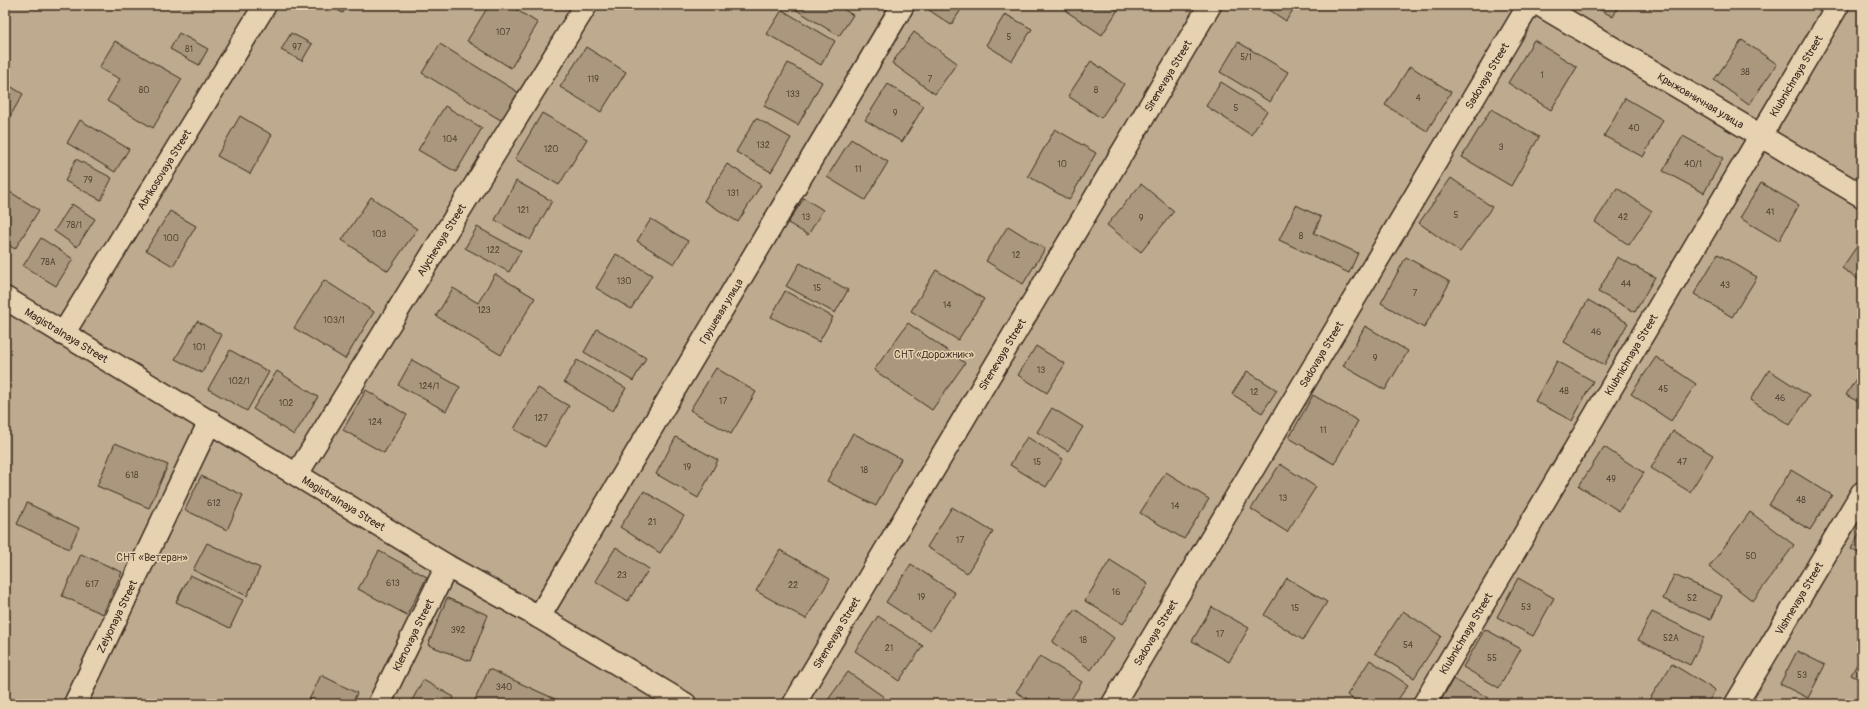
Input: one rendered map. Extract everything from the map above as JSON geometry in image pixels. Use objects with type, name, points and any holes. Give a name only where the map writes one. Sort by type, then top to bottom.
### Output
[{"type":"street","name":"Abrikosovaya Street","points":[[63,334],[265,5]]},
{"type":"street","name":"Alychevaya Street","points":[[297,474],[586,5]]},
{"type":"street","name":"Грушевая улица","points":[[539,617],[903,5]]},
{"type":"street","name":"Sirenevaya Street","points":[[794,704],[1210,5]]},
{"type":"street","name":"Sadovaya Street","points":[[1113,704],[1529,5]]},
{"type":"street","name":"Klubnichnaya Street","points":[[1424,704],[1838,5]]},
{"type":"street","name":"Крыжовничная улица","points":[[1548,7],[1862,196]]},
{"type":"street","name":"Magistralnaya Street","points":[[5,298],[447,566],[539,617],[685,704]]},
{"type":"street","name":"Zelyonaya Street","points":[[75,704],[210,421]]},
{"type":"street","name":"Vishnevaya Street","points":[[1736,704],[1862,493]]},
{"type":"street","name":"Klenovaya Street","points":[[379,704],[447,566]]},
{"type":"green space","name":"СНТ «Дорожник»","points":[[5,5],[1862,5],[1862,704],[5,704]]},
{"type":"building","points":[[327,5],[347,5],[343,13]]},
{"type":"building","points":[[489,5],[509,5],[538,23],[511,68],[467,41]]},
{"type":"building","points":[[836,5],[853,15],[839,36],[790,6]]},
{"type":"building","points":[[933,5],[964,5],[951,25],[929,10]]},
{"type":"building","points":[[1071,5],[1121,5],[1102,35],[1066,11]]},
{"type":"building","points":[[1262,5],[1296,5],[1286,21]]},
{"type":"building","points":[[1592,5],[1619,5],[1613,17]]},
{"type":"building","points":[[782,10],[835,41],[821,65],[767,34]]},
{"type":"building","points":[[1005,14],[1032,29],[1012,61],[986,45]]},
{"type":"building","points":[[914,32],[957,63],[935,94],[892,63]]},
{"type":"building","points":[[179,33],[208,49],[199,65],[170,49]]},
{"type":"building","points":[[291,33],[312,44],[302,61],[281,50]]},
{"type":"building","points":[[1534,40],[1577,67],[1551,110],[1508,83]]},
{"type":"building","points":[[1742,40],[1777,64],[1749,105],[1714,80]]},
{"type":"building","points":[[115,41],[182,79],[153,128],[107,101],[120,79],[99,68]]},
{"type":"building","points":[[1238,42],[1288,72],[1270,102],[1220,72]]},
{"type":"building","points":[[440,44],[521,94],[504,122],[422,73]]},
{"type":"building","points":[[586,47],[626,72],[601,112],[560,87]]},
{"type":"building","points":[[1091,61],[1124,84],[1101,118],[1068,96]]},
{"type":"building","points":[[788,63],[822,82],[798,125],[764,106]]},
{"type":"building","points":[[1410,66],[1451,92],[1427,131],[1385,105]]},
{"type":"building","points":[[1221,82],[1267,111],[1251,135],[1206,106]]},
{"type":"building","points":[[5,83],[23,94],[9,118],[5,115]]},
{"type":"building","points":[[888,84],[924,106],[902,142],[865,120]]},
{"type":"building","points":[[1625,98],[1663,120],[1643,157],[1604,136]]},
{"type":"building","points":[[445,106],[482,128],[456,172],[418,150]]},
{"type":"building","points":[[1491,109],[1539,137],[1511,186],[1462,157]]},
{"type":"building","points":[[542,113],[587,139],[559,185],[515,159]]},
{"type":"building","points":[[240,116],[272,135],[250,174],[217,156]]},
{"type":"building","points":[[756,118],[791,138],[771,172],[736,152]]},
{"type":"building","points":[[80,120],[129,149],[115,172],[67,143]]},
{"type":"building","points":[[1055,129],[1096,153],[1069,200],[1028,176]]},
{"type":"building","points":[[1683,136],[1723,158],[1704,193],[1663,171]]},
{"type":"building","points":[[851,139],[888,162],[865,200],[827,177]]},
{"type":"building","points":[[76,159],[112,178],[101,200],[65,181]]},
{"type":"building","points":[[727,164],[761,185],[738,222],[704,201]]},
{"type":"building","points":[[1451,178],[1492,207],[1460,252],[1419,223]]},
{"type":"building","points":[[516,181],[552,201],[530,240],[495,220]]},
{"type":"building","points":[[1761,183],[1799,205],[1779,241],[1740,218]]},
{"type":"building","points":[[1141,184],[1174,211],[1141,252],[1107,225]]},
{"type":"building","points":[[1617,188],[1652,211],[1629,245],[1595,222]]},
{"type":"building","points":[[10,192],[39,210],[15,249],[5,243],[5,200]]},
{"type":"building","points":[[371,197],[417,229],[388,271],[342,240]]},
{"type":"building","points":[[804,198],[823,210],[808,235],[788,223]]},
{"type":"building","points":[[72,204],[95,219],[77,247],[54,231]]},
{"type":"building","points":[[1296,205],[1321,217],[1314,233],[1358,253],[1349,273],[1279,240]]},
{"type":"building","points":[[170,211],[196,226],[173,266],[146,250]]},
{"type":"building","points":[[651,219],[688,241],[674,264],[637,241]]},
{"type":"building","points":[[1008,226],[1045,249],[1023,284],[986,261]]},
{"type":"building","points":[[477,227],[521,251],[509,272],[465,248]]},
{"type":"building","points":[[41,238],[73,259],[56,286],[23,266]]},
{"type":"building","points":[[1862,239],[1862,282],[1842,268]]},
{"type":"building","points":[[616,254],[652,275],[631,309],[596,288]]},
{"type":"building","points":[[1718,254],[1757,277],[1732,317],[1694,294]]},
{"type":"building","points":[[1406,257],[1450,282],[1424,328],[1381,303]]},
{"type":"building","points":[[1617,257],[1655,277],[1635,312],[1598,292]]},
{"type":"building","points":[[800,263],[848,290],[835,313],[786,286]]},
{"type":"building","points":[[936,270],[984,299],[958,340],[911,311]]},
{"type":"building","points":[[495,274],[535,298],[501,355],[436,316],[453,288],[478,303]]},
{"type":"building","points":[[324,280],[374,312],[345,359],[294,328]]},
{"type":"building","points":[[785,291],[833,317],[819,342],[771,317]]},
{"type":"building","points":[[1588,300],[1628,323],[1604,365],[1564,342]]},
{"type":"building","points":[[197,321],[222,335],[202,373],[175,359]]},
{"type":"building","points":[[908,323],[965,363],[932,410],[874,370]]},
{"type":"building","points":[[1365,326],[1408,351],[1385,390],[1343,366]]},
{"type":"building","points":[[597,329],[646,358],[633,381],[584,352]]},
{"type":"building","points":[[1036,346],[1065,364],[1047,393],[1018,375]]},
{"type":"building","points":[[230,350],[269,372],[247,411],[208,389]]},
{"type":"building","points":[[1656,357],[1696,384],[1671,421],[1631,394]]},
{"type":"building","points":[[412,360],[460,387],[446,411],[398,385]]},
{"type":"building","points":[[577,360],[626,388],[613,411],[564,382]]},
{"type":"building","points":[[1557,361],[1593,381],[1572,421],[1535,401]]},
{"type":"building","points":[[716,368],[756,392],[731,434],[690,410]]},
{"type":"building","points":[[1862,369],[1862,404],[1846,395]]},
{"type":"building","points":[[1769,370],[1809,396],[1790,425],[1750,400]]},
{"type":"building","points":[[277,371],[318,397],[294,435],[253,409]]},
{"type":"building","points":[[1247,371],[1277,390],[1262,413],[1232,394]]},
{"type":"building","points":[[538,388],[569,406],[545,447],[514,429]]},
{"type":"building","points":[[366,390],[407,415],[384,453],[343,430]]},
{"type":"building","points":[[1313,395],[1358,421],[1334,464],[1289,438]]},
{"type":"building","points":[[1052,408],[1083,427],[1068,451],[1037,432]]},
{"type":"building","points":[[1673,431],[1713,455],[1690,492],[1651,468]]},
{"type":"building","points":[[853,433],[901,459],[876,506],[827,481]]},
{"type":"building","points":[[676,437],[718,460],[698,498],[656,474]]},
{"type":"building","points":[[1027,437],[1063,459],[1046,487],[1010,465]]},
{"type":"building","points":[[115,443],[168,465],[149,508],[97,486]]},
{"type":"building","points":[[1604,447],[1644,473],[1619,511],[1579,486]]},
{"type":"building","points":[[1280,464],[1316,487],[1287,532],[1251,509]]},
{"type":"building","points":[[1791,470],[1832,495],[1810,530],[1769,505]]},
{"type":"building","points":[[1166,472],[1209,499],[1184,539],[1140,513]]},
{"type":"building","points":[[201,476],[243,495],[227,530],[185,510]]},
{"type":"building","points":[[644,491],[684,516],[660,553],[620,527]]},
{"type":"building","points":[[27,503],[79,528],[69,549],[17,524]]},
{"type":"building","points":[[952,507],[993,532],[967,573],[927,547]]},
{"type":"building","points":[[1750,512],[1794,545],[1753,601],[1709,567]]},
{"type":"building","points":[[1862,528],[1862,555],[1851,549]]},
{"type":"building","points":[[207,543],[260,568],[247,596],[193,570]]},
{"type":"building","points":[[616,547],[649,569],[628,601],[595,581]]},
{"type":"building","points":[[780,550],[830,579],[806,619],[756,591]]},
{"type":"building","points":[[379,551],[427,577],[407,615],[358,589]]},
{"type":"building","points":[[81,554],[122,572],[103,614],[62,596]]},
{"type":"building","points":[[1110,560],[1148,584],[1123,624],[1085,601]]},
{"type":"building","points":[[911,564],[955,593],[930,631],[886,602]]},
{"type":"building","points":[[190,575],[243,600],[230,628],[176,602]]},
{"type":"building","points":[[1674,575],[1722,596],[1711,620],[1663,599]]},
{"type":"building","points":[[1287,578],[1327,602],[1303,640],[1264,615]]},
{"type":"building","points":[[1518,578],[1554,598],[1533,636],[1497,617]]},
{"type":"building","points":[[447,598],[488,615],[470,661],[428,645]]},
{"type":"building","points":[[1212,607],[1249,628],[1229,662],[1192,641]]},
{"type":"building","points":[[1075,609],[1114,638],[1091,670],[1052,642]]},
{"type":"building","points":[[1403,611],[1441,636],[1414,678],[1375,653]]},
{"type":"building","points":[[1652,612],[1704,637],[1690,665],[1638,640]]},
{"type":"building","points":[[878,616],[923,646],[899,681],[855,651]]},
{"type":"building","points":[[1485,629],[1521,649],[1499,688],[1463,667]]},
{"type":"building","points":[[1797,651],[1825,665],[1808,698],[1780,684]]},
{"type":"building","points":[[1862,655],[1862,681],[1851,675]]},
{"type":"building","points":[[1040,656],[1082,682],[1068,704],[1036,704],[1016,692]]},
{"type":"building","points":[[1370,660],[1408,685],[1395,704],[1360,704],[1347,695]]},
{"type":"building","points":[[1672,664],[1715,690],[1707,704],[1655,704],[1649,700]]},
{"type":"building","points":[[489,669],[566,704],[473,704]]},
{"type":"building","points":[[848,672],[884,697],[880,704],[825,704]]},
{"type":"building","points":[[321,675],[357,693],[352,704],[307,704]]},
{"type":"building","points":[[1453,679],[1489,698],[1486,704],[1439,704]]},
{"type":"building","points":[[423,680],[454,697],[451,704],[410,704]]},
{"type":"park label","name":"СНТ «Ветеран»","points":[[152,557]]}]
